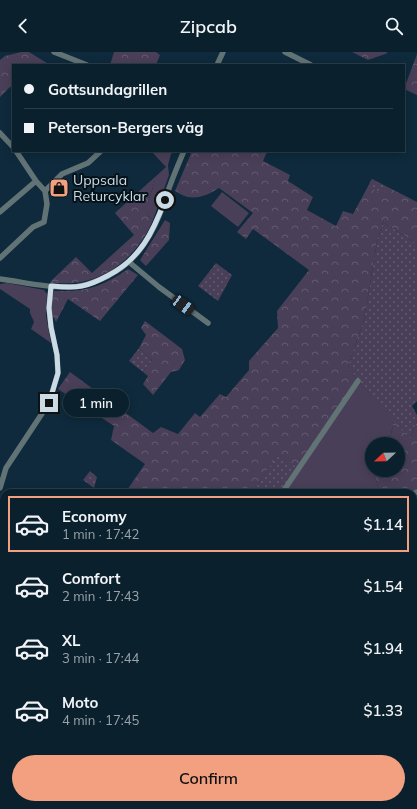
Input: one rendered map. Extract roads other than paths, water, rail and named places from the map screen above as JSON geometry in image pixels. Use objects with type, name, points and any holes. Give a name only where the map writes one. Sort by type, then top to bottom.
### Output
[{"type":"street","points":[[54,52],[84,64]]},
{"type":"street","points":[[218,64],[223,52]]},
{"type":"street","points":[[286,52],[309,64]]},
{"type":"street","points":[[0,133],[12,147]]},
{"type":"street","points":[[0,258],[33,227],[44,222],[47,204],[44,191],[17,152]]},
{"type":"street","points":[[44,191],[62,174],[88,163],[100,152]]},
{"type":"street","points":[[0,279],[51,286],[82,286],[92,283],[120,269],[129,262],[150,236],[160,216],[167,193],[184,152]]},
{"type":"street","points":[[0,212],[36,181]]},
{"type":"street","points":[[129,262],[159,287],[208,323]]},
{"type":"street","points":[[0,488],[6,468],[49,403],[58,373],[57,355],[51,327],[49,308],[51,286]]},
{"type":"street","points":[[285,489],[358,381]]},
{"type":"place","name":"Uppsala Returcyklar","points":[[59,188]]}]
